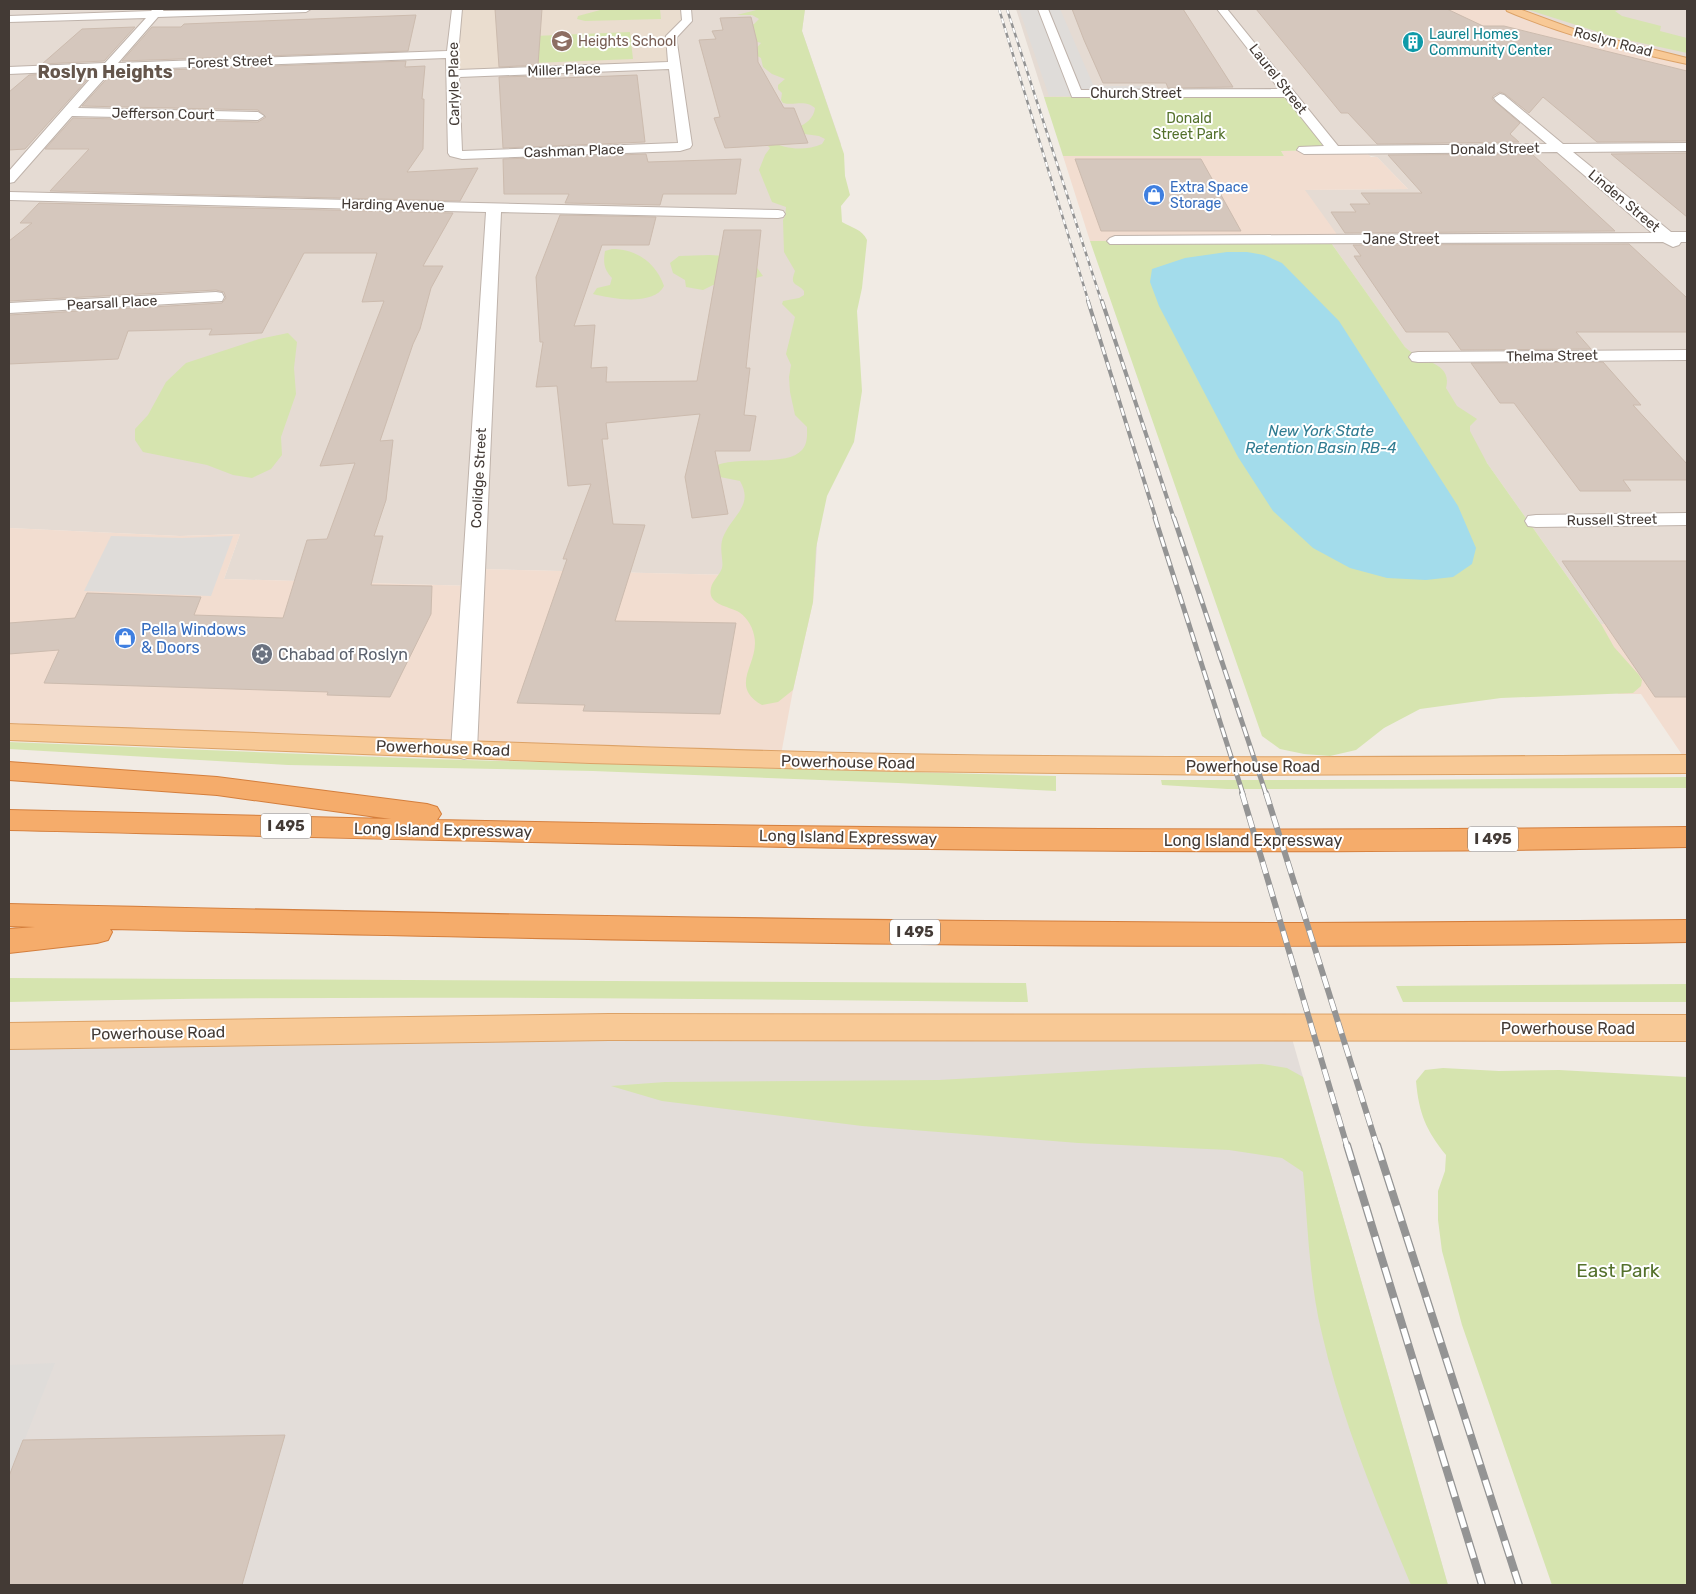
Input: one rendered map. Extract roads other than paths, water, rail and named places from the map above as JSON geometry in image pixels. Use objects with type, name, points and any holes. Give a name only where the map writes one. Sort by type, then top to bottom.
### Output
[{"type":"highway","points":[[9,771],[217,786],[562,832]]},
{"type":"highway","name":"Long Island Expressway","points":[[9,820],[562,832],[1225,841],[1687,837]]},
{"type":"highway","name":"I 495","points":[[9,915],[1070,933],[1271,934],[1687,931]]},
{"type":"highway","points":[[9,940],[226,920]]},
{"type":"main road","name":"Roslyn Road","points":[[1511,9],[1549,24],[1594,38],[1687,61]]},
{"type":"main road","name":"Powerhouse Road","points":[[9,732],[780,760],[1052,765],[1687,764]]},
{"type":"main road","name":"Powerhouse Road","points":[[9,1036],[609,1027],[1687,1028]]},
{"type":"street","points":[[9,19],[156,12],[306,9]]},
{"type":"street","name":"Carlyle Place","points":[[456,9],[452,54],[455,153],[462,155]]},
{"type":"street","points":[[675,65],[671,40],[687,21],[686,9]]},
{"type":"street","name":"Church Street","points":[[1042,9],[1076,94],[1288,93]]},
{"type":"street","name":"Laurel Street","points":[[1222,9],[1334,150]]},
{"type":"street","points":[[9,179],[156,12]]},
{"type":"street","name":"Forest Street","points":[[9,70],[452,54]]},
{"type":"street","name":"Miller Place","points":[[454,74],[675,65]]},
{"type":"street","name":"Cashman Place","points":[[462,155],[680,147],[685,145],[675,65]]},
{"type":"street","name":"Linden Street","points":[[1500,98],[1687,254]]},
{"type":"street","name":"Jefferson Court","points":[[68,112],[258,116]]},
{"type":"street","name":"Donald Street","points":[[1304,150],[1687,147]]},
{"type":"street","name":"Harding Avenue","points":[[9,196],[778,214]]},
{"type":"street","name":"Coolidge Street","points":[[464,750],[494,207]]},
{"type":"street","name":"Jane Street","points":[[1115,241],[1687,236]]},
{"type":"street","name":"Pearsall Place","points":[[9,308],[216,297]]},
{"type":"street","name":"Thelma Street","points":[[1418,357],[1687,355]]},
{"type":"street","name":"Russell Street","points":[[1536,521],[1687,519]]},
{"type":"water","name":"New York State Retention Basin RB-4","points":[[1227,252],[1247,252],[1264,255],[1282,263],[1339,321],[1458,506],[1476,548],[1472,564],[1453,577],[1426,580],[1387,578],[1350,568],[1313,548],[1273,511],[1238,457],[1159,306],[1150,282],[1152,269],[1185,258]]},
{"type":"railway","points":[[999,9],[1089,303]]},
{"type":"railway","points":[[1007,9],[1102,303]]},
{"type":"railway","points":[[1088,301],[1156,519]]},
{"type":"railway","points":[[1102,301],[1174,519]]},
{"type":"railway","points":[[1155,518],[1243,794]]},
{"type":"railway","points":[[1174,518],[1266,794]]},
{"type":"railway","points":[[1242,793],[1347,1146]]},
{"type":"railway","points":[[1266,793],[1377,1146]]},
{"type":"railway","points":[[1347,1145],[1482,1585]]},
{"type":"railway","points":[[1377,1145],[1519,1585]]},
{"type":"place","name":"Heights School","points":[[562,41]]},
{"type":"place","name":"Laurel Homes Community Center","points":[[1413,42]]},
{"type":"place","name":"Extra Space Storage","points":[[1154,195]]},
{"type":"place","name":"Pella Windows & Doors","points":[[125,638]]},
{"type":"place","name":"Chabad of Roslyn","points":[[262,654]]},
{"type":"district","name":"Roslyn Heights","points":[[105,72]]},
{"type":"park label","name":"Donald Street Park","points":[[1189,126]]},
{"type":"park label","name":"East Park","points":[[1618,1270]]}]
